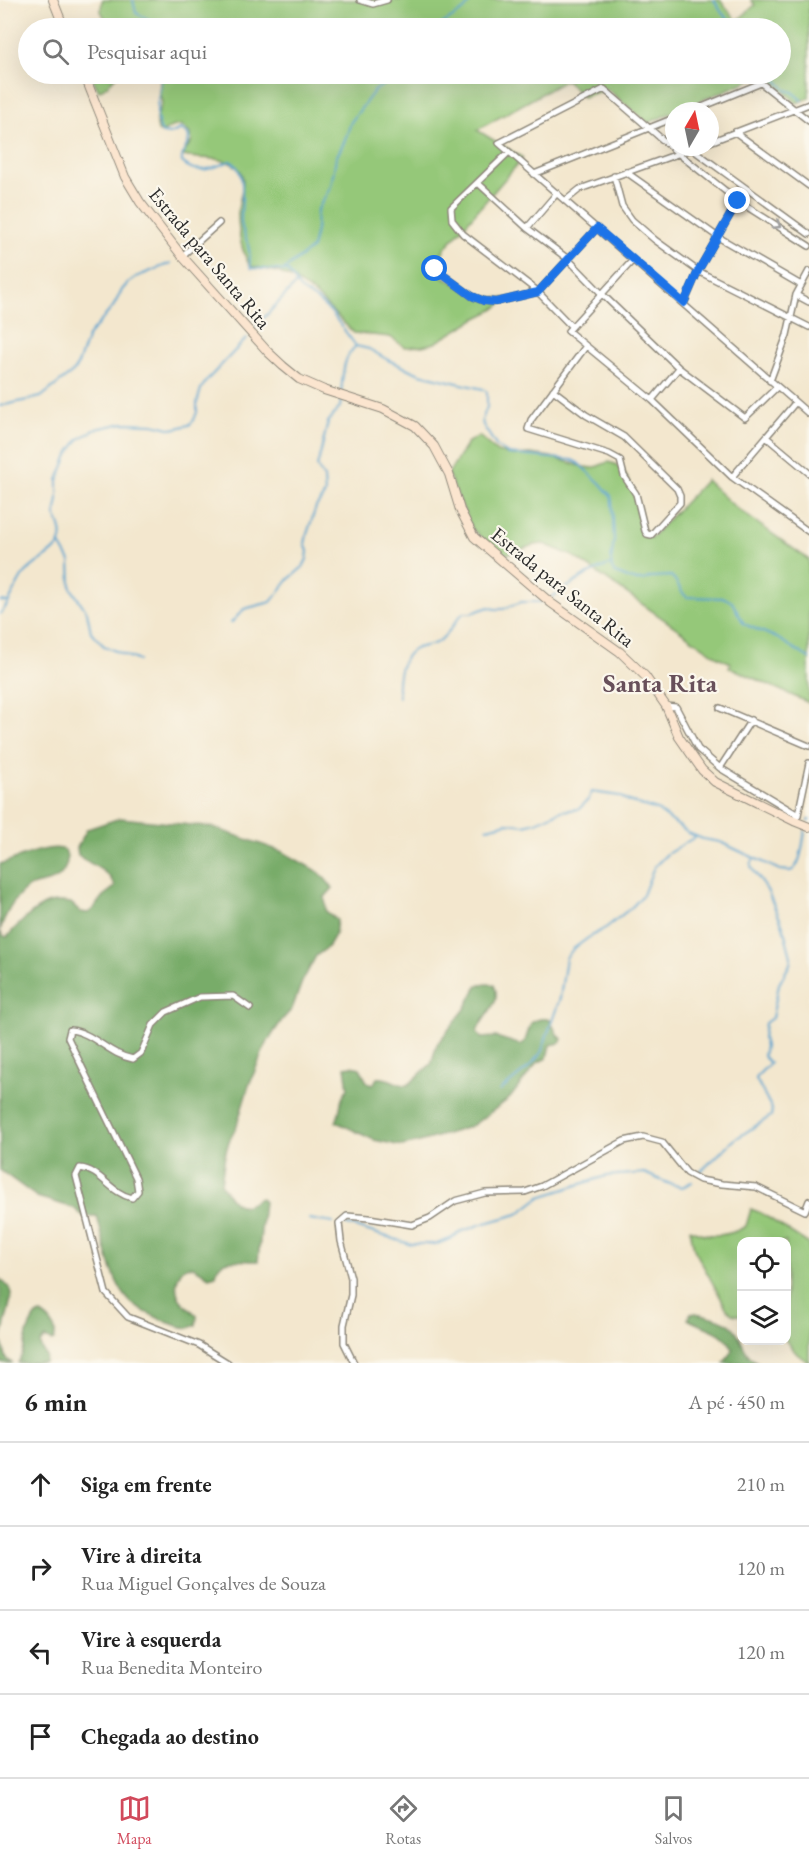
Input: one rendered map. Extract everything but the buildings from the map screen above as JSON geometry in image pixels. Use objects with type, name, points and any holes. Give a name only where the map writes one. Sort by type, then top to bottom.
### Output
[{"type":"main road","points":[[53,0],[60,18]]},
{"type":"main road","name":"Estrada para Santa Rita","points":[[88,84],[125,177],[140,202],[182,256],[268,352],[299,379],[324,390],[383,409],[415,426],[434,446],[450,474],[460,510],[474,537],[551,603],[620,652],[645,675],[666,706],[679,737],[702,770],[715,782],[796,818],[809,827]]},
{"type":"street","points":[[360,0],[373,4],[387,0]]},
{"type":"street","points":[[714,102],[759,84]]},
{"type":"street","points":[[762,84],[809,121]]},
{"type":"street","points":[[665,142],[604,89],[499,143],[806,412],[809,404]]},
{"type":"street","points":[[719,138],[809,104]]},
{"type":"street","points":[[534,174],[665,122]]},
{"type":"street","points":[[735,132],[809,186]]},
{"type":"street","points":[[509,152],[451,208],[452,220],[463,234],[538,292],[586,346],[652,400],[732,477],[809,532]]},
{"type":"street","points":[[565,201],[580,189],[673,156]]},
{"type":"street","points":[[682,156],[738,201],[809,246]]},
{"type":"street","points":[[705,156],[809,234]]},
{"type":"street","points":[[626,172],[718,237],[801,285]]},
{"type":"street","points":[[614,176],[622,206],[632,220],[655,240],[698,271],[809,327]]},
{"type":"street","points":[[478,183],[527,228],[568,259],[679,368],[745,418],[777,387]]},
{"type":"street","points":[[527,228],[557,193]]},
{"type":"street","points":[[684,303],[698,271],[738,201]]},
{"type":"street","points":[[182,256],[219,223]]},
{"type":"street","points":[[435,269],[472,296],[484,301],[496,302],[538,292],[597,228]]},
{"type":"street","points":[[570,328],[633,260]]},
{"type":"street","points":[[770,381],[787,335],[796,295],[809,271]]},
{"type":"street","points":[[796,295],[809,302]]},
{"type":"street","points":[[553,390],[586,415],[624,437],[677,489],[680,503],[651,535],[645,531],[636,494],[624,476],[620,460],[609,454],[528,429],[531,420],[553,390],[586,346]]},
{"type":"street","points":[[652,400],[679,368]]},
{"type":"street","points":[[732,477],[795,403]]},
{"type":"street","points":[[766,437],[809,473]]},
{"type":"street","points":[[666,706],[676,707],[698,749],[720,768],[796,818],[809,763]]},
{"type":"street","points":[[720,708],[809,746]]},
{"type":"street","points":[[720,768],[752,720]]},
{"type":"street","points":[[228,1363],[198,1345],[128,1317],[106,1293],[76,1176],[80,1168],[90,1168],[122,1196],[132,1198],[138,1191],[136,1178],[68,1038],[70,1030],[79,1031],[124,1058],[133,1059],[141,1053],[153,1025],[166,1012],[200,998],[233,996],[250,1008]]},
{"type":"street","points":[[354,1363],[344,1343],[344,1325],[351,1295],[351,1278],[341,1241],[339,1223],[347,1216],[412,1225],[430,1218],[455,1201],[485,1192],[525,1192],[542,1186],[624,1141],[643,1137],[662,1142],[687,1173],[700,1180],[756,1187],[805,1211],[809,1201]]},
{"type":"green space","points":[[102,0],[720,0],[735,18],[105,18],[101,11]]},
{"type":"green space","points":[[751,0],[809,0],[809,98],[797,103],[775,84],[791,84],[791,18],[740,18],[755,5]]},
{"type":"green space","points":[[95,84],[109,84],[107,86],[99,91]]},
{"type":"green space","points":[[160,84],[559,84],[477,130],[523,158],[446,247],[431,270],[481,297],[504,298],[505,301],[435,343],[405,347],[390,337],[354,333],[316,295],[293,279],[278,272],[250,266],[242,247],[239,226],[238,212],[243,181],[239,169],[228,162],[216,159],[184,156],[183,154],[192,141],[190,133],[181,125],[171,127],[162,133],[158,131],[156,119],[162,103]]},
{"type":"green space","points":[[570,84],[740,84],[698,102],[665,102],[665,116],[648,123],[607,89],[583,97]]},
{"type":"green space","points":[[479,436],[497,452],[551,457],[593,468],[608,462],[616,465],[627,478],[645,535],[651,538],[706,480],[735,507],[809,560],[809,703],[729,667],[731,663],[718,657],[573,556],[544,544],[507,554],[496,551],[472,529],[448,474],[468,442]]},
{"type":"green space","points":[[120,818],[212,827],[283,852],[320,873],[333,888],[325,897],[326,911],[337,920],[335,935],[328,947],[316,956],[302,982],[292,1009],[266,1044],[225,1155],[221,1184],[231,1199],[243,1206],[261,1198],[264,1201],[258,1261],[237,1260],[222,1263],[216,1275],[209,1277],[193,1267],[184,1268],[181,1271],[177,1281],[178,1295],[197,1316],[196,1325],[189,1328],[170,1323],[140,1309],[126,1297],[114,1276],[97,1216],[82,1216],[74,1208],[37,1197],[0,1170],[0,931],[3,936],[7,937],[31,914],[50,903],[71,903],[81,912],[88,913],[93,909],[103,896],[115,887],[109,876],[78,855],[77,848],[87,829]]},
{"type":"green space","points":[[58,848],[65,850],[67,862],[61,874],[52,881],[30,887],[21,894],[10,909],[0,931],[0,864],[42,850]]},
{"type":"green space","points":[[479,985],[494,985],[496,998],[477,1032],[481,1038],[496,1037],[521,1045],[525,1041],[531,1023],[542,1019],[550,1020],[562,1039],[560,1043],[550,1045],[547,1058],[537,1063],[510,1098],[473,1125],[402,1146],[374,1140],[336,1122],[348,1088],[345,1067],[360,1068],[366,1081],[373,1085],[377,1078],[381,1078],[408,1085],[431,1064],[437,1044],[465,1009],[476,988]]},
{"type":"green space","points":[[751,1209],[809,1244],[809,1363],[789,1345],[791,1237],[737,1237],[737,1315],[727,1309],[694,1249],[690,1229],[704,1234],[718,1235],[746,1226]]},
{"type":"green space","points":[[0,1278],[11,1290],[12,1295],[1,1340],[7,1359],[12,1363],[0,1363]]},
{"type":"green space","points":[[696,1313],[729,1324],[737,1333],[737,1345],[743,1345],[747,1353],[758,1363],[724,1363],[733,1349],[729,1342],[719,1333],[688,1319],[690,1314]]},
{"type":"green space","points":[[41,1314],[51,1322],[55,1332],[54,1340],[45,1338],[40,1343],[46,1356],[45,1362],[18,1363],[24,1351],[29,1327],[37,1315]]},
{"type":"waterway","points":[[133,0],[136,13],[146,18]]},
{"type":"waterway","points":[[452,18],[464,10],[472,0]]},
{"type":"waterway","points":[[714,0],[727,18]]},
{"type":"waterway","points":[[161,84],[157,118],[162,133],[170,134],[181,129],[188,134],[189,138],[182,162],[199,170],[230,161],[240,172],[242,180],[241,222],[250,254],[251,268],[288,271],[300,289],[331,312],[356,346],[369,349],[420,374],[483,389],[487,392],[487,407],[482,420],[483,425],[497,447],[508,454],[572,460],[578,463],[611,496],[614,540],[611,560],[615,573],[633,580],[671,576],[687,597],[725,598],[732,602],[744,624],[777,638],[809,658]]},
{"type":"waterway","points":[[284,270],[312,248],[317,211],[331,186],[336,158],[351,122],[374,91],[385,84]]},
{"type":"waterway","points":[[780,84],[802,101]]},
{"type":"waterway","points":[[0,406],[41,397],[73,372],[88,336],[113,307],[128,283],[136,277],[171,263]]},
{"type":"waterway","points":[[256,326],[296,284]]},
{"type":"waterway","points":[[0,614],[22,577],[59,545],[62,538],[61,528],[55,515],[58,480],[68,455],[79,439],[96,429],[124,423],[153,424],[173,429],[189,425],[197,412],[201,389],[247,338]]},
{"type":"waterway","points":[[341,393],[346,362],[356,346]]},
{"type":"waterway","points":[[231,623],[244,609],[271,602],[289,579],[303,567],[307,559],[308,551],[305,544],[307,534],[316,507],[325,494],[324,478],[317,467],[328,422],[340,407],[341,399]]},
{"type":"waterway","points":[[60,544],[70,561],[71,588],[87,612],[91,632],[104,646],[139,661]]},
{"type":"waterway","points":[[552,597],[586,575],[611,565]]},
{"type":"waterway","points":[[0,601],[9,602]]},
{"type":"waterway","points":[[399,697],[398,685],[404,659],[416,648],[439,641],[463,613],[489,607],[503,609],[521,602],[541,602]]},
{"type":"waterway","points":[[487,828],[508,823],[524,825],[561,811],[579,809],[592,792],[619,796],[657,810],[688,833],[720,842],[780,870],[790,871],[794,869],[799,860],[805,831]]},
{"type":"waterway","points":[[500,1091],[529,1067],[541,1053],[560,998],[566,958],[573,949],[607,927],[633,906],[643,895],[654,867],[667,854],[695,837]]},
{"type":"waterway","points":[[699,1173],[734,1140],[771,1116],[772,1109],[756,1079],[770,1063],[763,1056],[765,1023],[772,1018],[779,984],[790,964],[791,957],[783,926],[767,890],[751,867],[755,858]]},
{"type":"waterway","points":[[345,1224],[410,1244],[437,1244],[463,1231],[518,1214],[540,1197],[606,1176],[644,1173],[682,1187],[692,1182]]},
{"type":"waterway","points":[[309,1219],[333,1223]]},
{"type":"district","name":"Santa Rita","points":[[660,683]]},
{"type":"route","points":[[435,269],[472,296],[484,301],[496,302],[538,292],[597,228],[684,303],[698,271],[738,201]]}]
